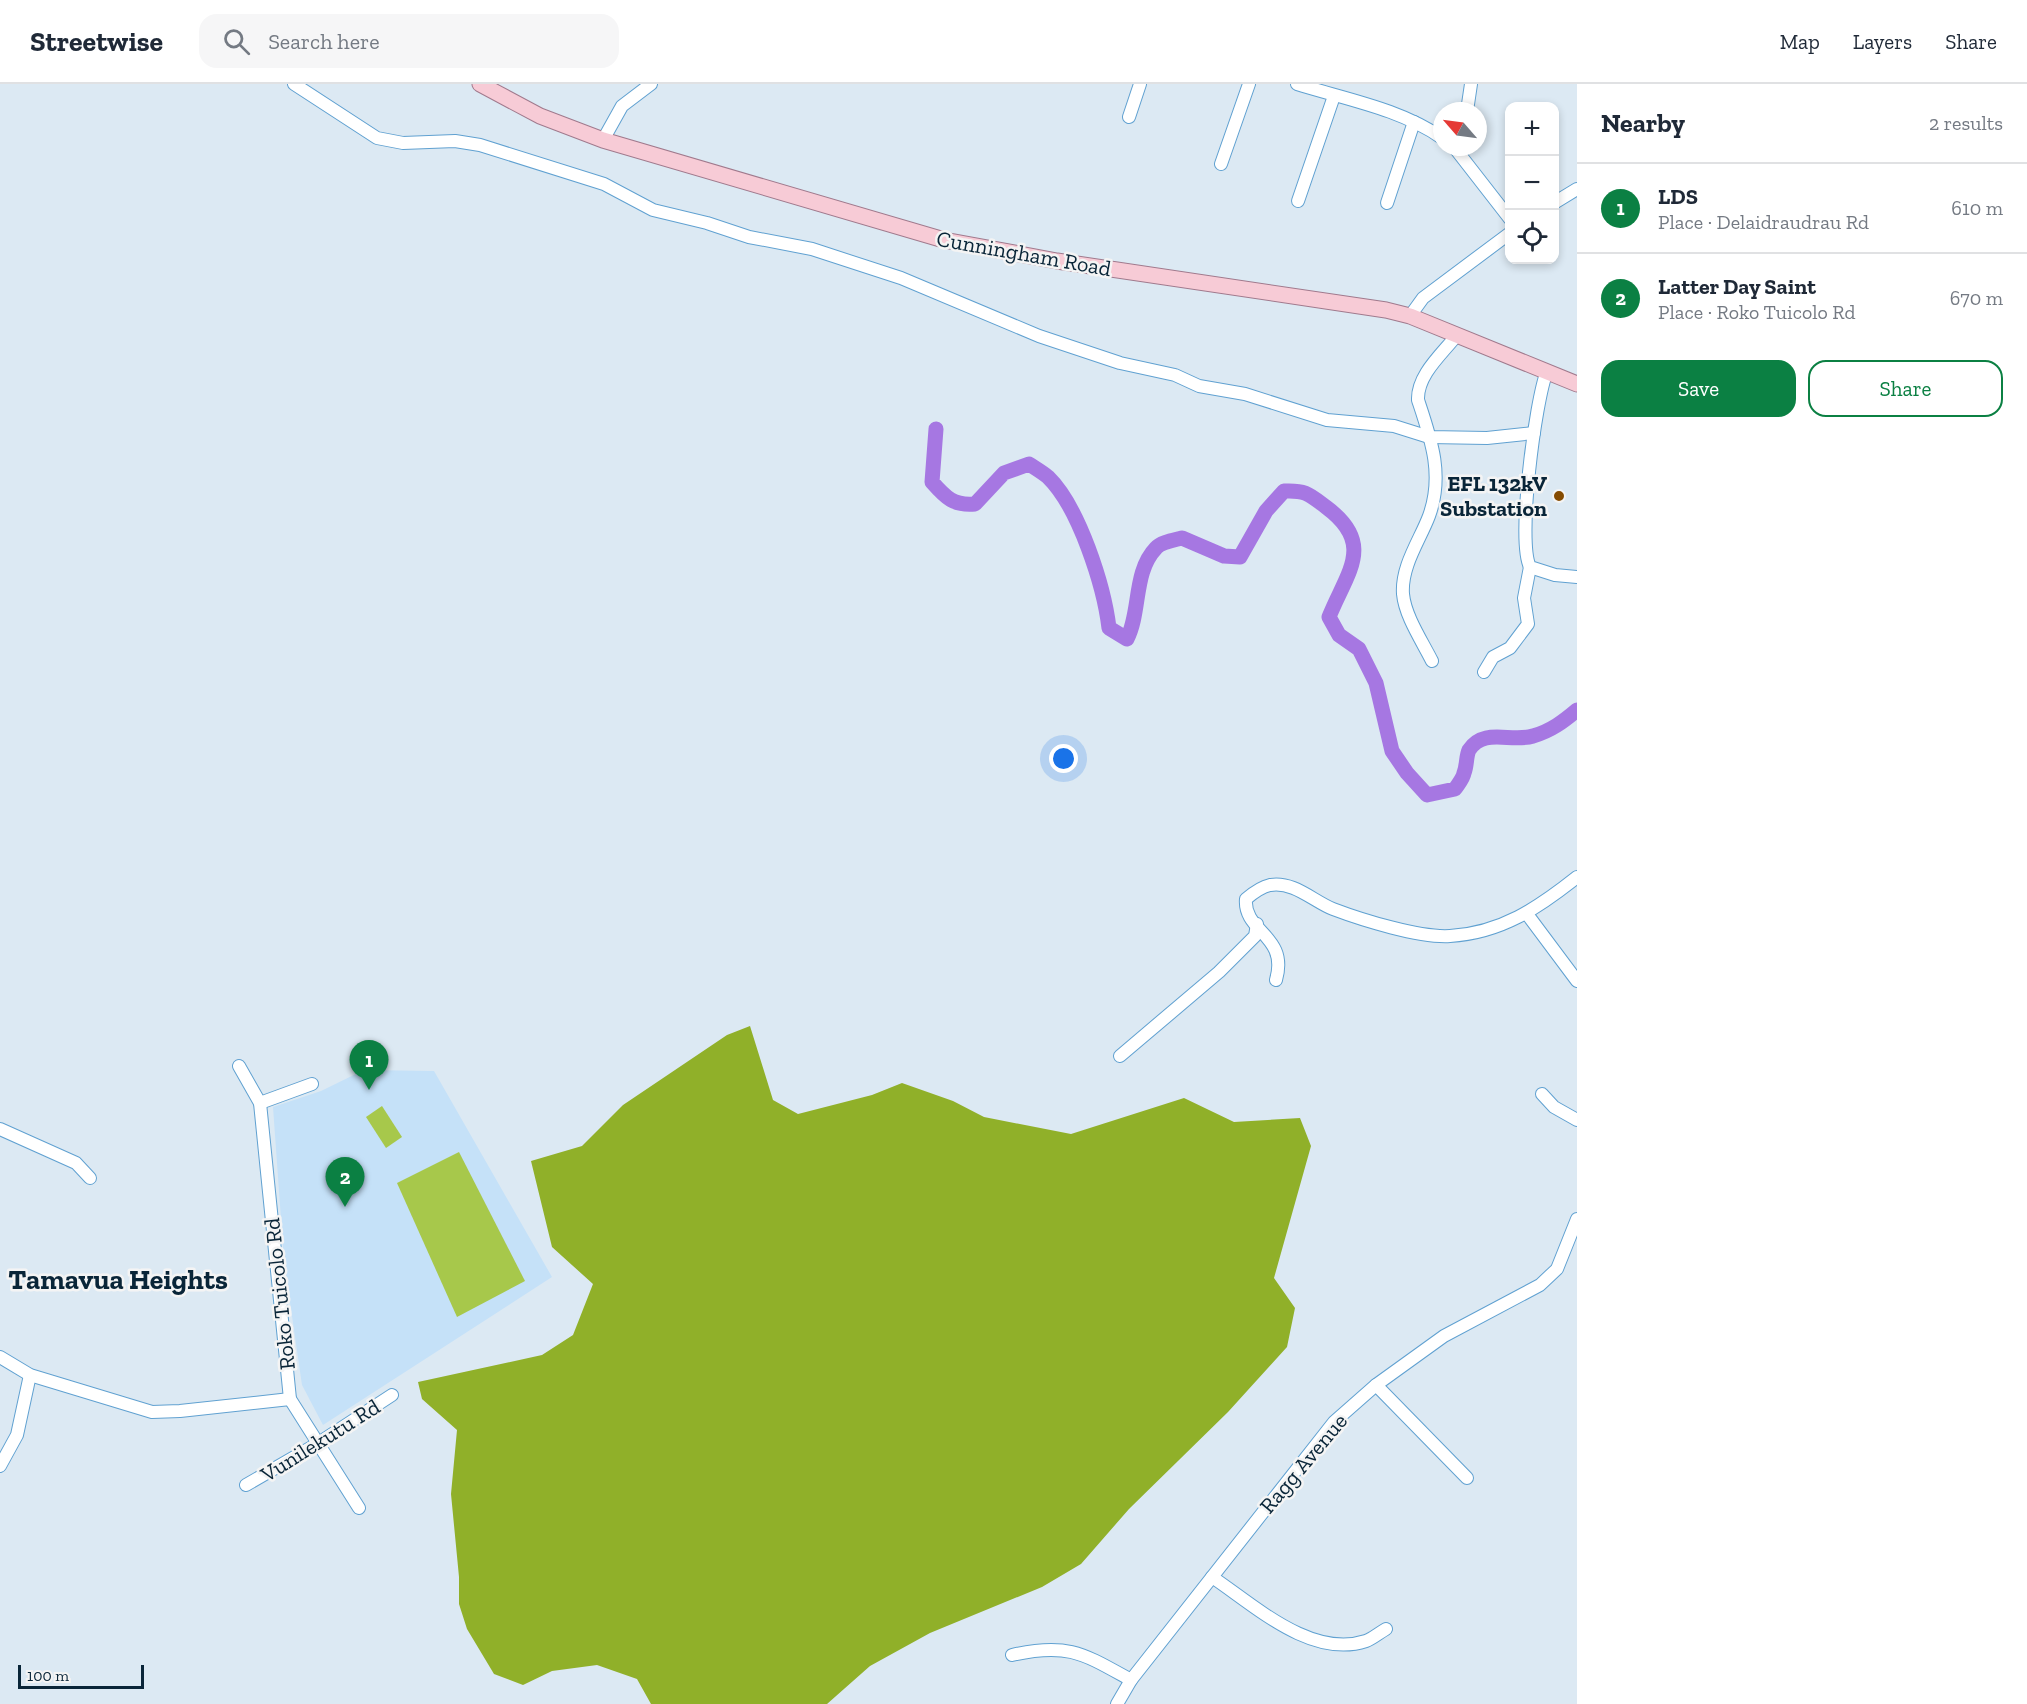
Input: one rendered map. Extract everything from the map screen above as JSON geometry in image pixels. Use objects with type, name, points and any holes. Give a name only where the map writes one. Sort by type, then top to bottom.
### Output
[{"type":"main road","name":"Cunningham Road","points":[[480,84],[540,116],[603,140],[944,240],[1057,261],[1369,306],[1410,316],[1577,384]]},
{"type":"street","points":[[294,84],[362,130],[386,141],[463,141],[480,145],[604,184],[653,210],[706,223],[749,237],[812,249],[901,278],[1039,336],[1084,352],[1159,370],[1199,386],[1245,394],[1327,420],[1394,426],[1429,437],[1487,438],[1534,433]]},
{"type":"street","points":[[603,140],[622,106],[651,84]]},
{"type":"street","points":[[1129,117],[1140,84]]},
{"type":"street","points":[[1221,164],[1249,84]]},
{"type":"street","points":[[1297,84],[1414,122],[1433,133]]},
{"type":"street","points":[[1468,102],[1471,84]]},
{"type":"street","points":[[1298,201],[1334,96]]},
{"type":"street","points":[[1387,203],[1414,122]]},
{"type":"street","points":[[1461,156],[1505,214]]},
{"type":"street","points":[[1559,200],[1577,189]]},
{"type":"street","points":[[1410,316],[1423,298],[1505,236]]},
{"type":"street","points":[[1432,661],[1407,608],[1403,594],[1404,579],[1436,495],[1436,459],[1418,400],[1418,389],[1426,374],[1457,335]]},
{"type":"street","points":[[1484,672],[1493,657],[1510,648],[1528,624],[1524,598],[1530,567],[1526,558],[1524,530],[1538,400],[1547,371]]},
{"type":"street","points":[[1530,567],[1555,575],[1577,577]]},
{"type":"street","points":[[1276,980],[1279,970],[1277,951],[1250,917],[1246,899],[1256,891],[1270,885],[1288,887],[1314,897],[1332,909],[1374,922],[1438,935],[1477,933],[1514,921],[1577,878]]},
{"type":"street","points":[[1527,914],[1577,981]]},
{"type":"street","points":[[1120,1056],[1219,972],[1255,936],[1257,924]]},
{"type":"street","name":"Roko Tuicolo Rd","points":[[239,1066],[260,1103],[290,1399],[359,1508]]},
{"type":"street","points":[[260,1103],[312,1084]]},
{"type":"street","points":[[1542,1094],[1554,1107],[1577,1120]]},
{"type":"street","points":[[0,1129],[76,1163],[90,1178]]},
{"type":"street","name":"Ragg Avenue","points":[[1117,1704],[1131,1680],[1316,1442],[1376,1385],[1444,1336],[1540,1284],[1557,1269],[1577,1219]]},
{"type":"street","points":[[0,1357],[30,1376],[152,1412],[180,1412],[290,1399]]},
{"type":"street","points":[[0,1466],[17,1435],[30,1376]]},
{"type":"street","points":[[1376,1385],[1467,1478]]},
{"type":"street","name":"Vunilekutu Rd","points":[[246,1485],[317,1444],[392,1395]]},
{"type":"street","points":[[1212,1577],[1302,1637],[1323,1644],[1366,1641],[1386,1629]]},
{"type":"street","points":[[1012,1654],[1050,1648],[1069,1650],[1084,1654],[1131,1680]]},
{"type":"shaded area","points":[[364,1070],[434,1071],[552,1277],[323,1425],[302,1385],[284,1261],[273,1107],[321,1091]]},
{"type":"green space","points":[[750,1026],[773,1100],[798,1114],[872,1095],[902,1083],[953,1101],[984,1117],[1071,1134],[1184,1098],[1234,1122],[1300,1118],[1311,1146],[1274,1278],[1295,1308],[1287,1347],[1228,1412],[1129,1509],[1081,1564],[1042,1587],[930,1633],[870,1666],[827,1704],[651,1704],[637,1679],[597,1665],[552,1671],[523,1685],[494,1674],[467,1629],[459,1604],[459,1577],[451,1494],[457,1430],[422,1399],[418,1382],[542,1355],[573,1335],[593,1284],[552,1247],[531,1161],[582,1146],[623,1105],[727,1035]]},
{"type":"green space","points":[[382,1106],[402,1137],[386,1148],[366,1117]]},
{"type":"green space","points":[[459,1152],[525,1281],[457,1317],[397,1183]]},
{"type":"waterway","points":[[936,429],[932,482],[946,497],[956,502],[975,504],[1004,473],[1029,464],[1048,477],[1070,507],[1080,527],[1096,570],[1109,628],[1127,639],[1134,616],[1140,580],[1149,558],[1158,546],[1182,538],[1224,556],[1240,557],[1266,511],[1284,491],[1302,492],[1326,507],[1350,533],[1354,546],[1349,572],[1329,617],[1339,635],[1359,649],[1376,683],[1392,751],[1407,773],[1427,795],[1455,789],[1462,779],[1469,750],[1482,739],[1490,737],[1525,738],[1540,734],[1577,710]]},
{"type":"place","name":"EFL 132kV Substation","points":[[1559,496]]},
{"type":"place","name":"LDS","points":[[369,1090]]},
{"type":"place","name":"Latter Day Saint","points":[[345,1207]]},
{"type":"district","name":"Tamavua Heights","points":[[118,1279]]}]
